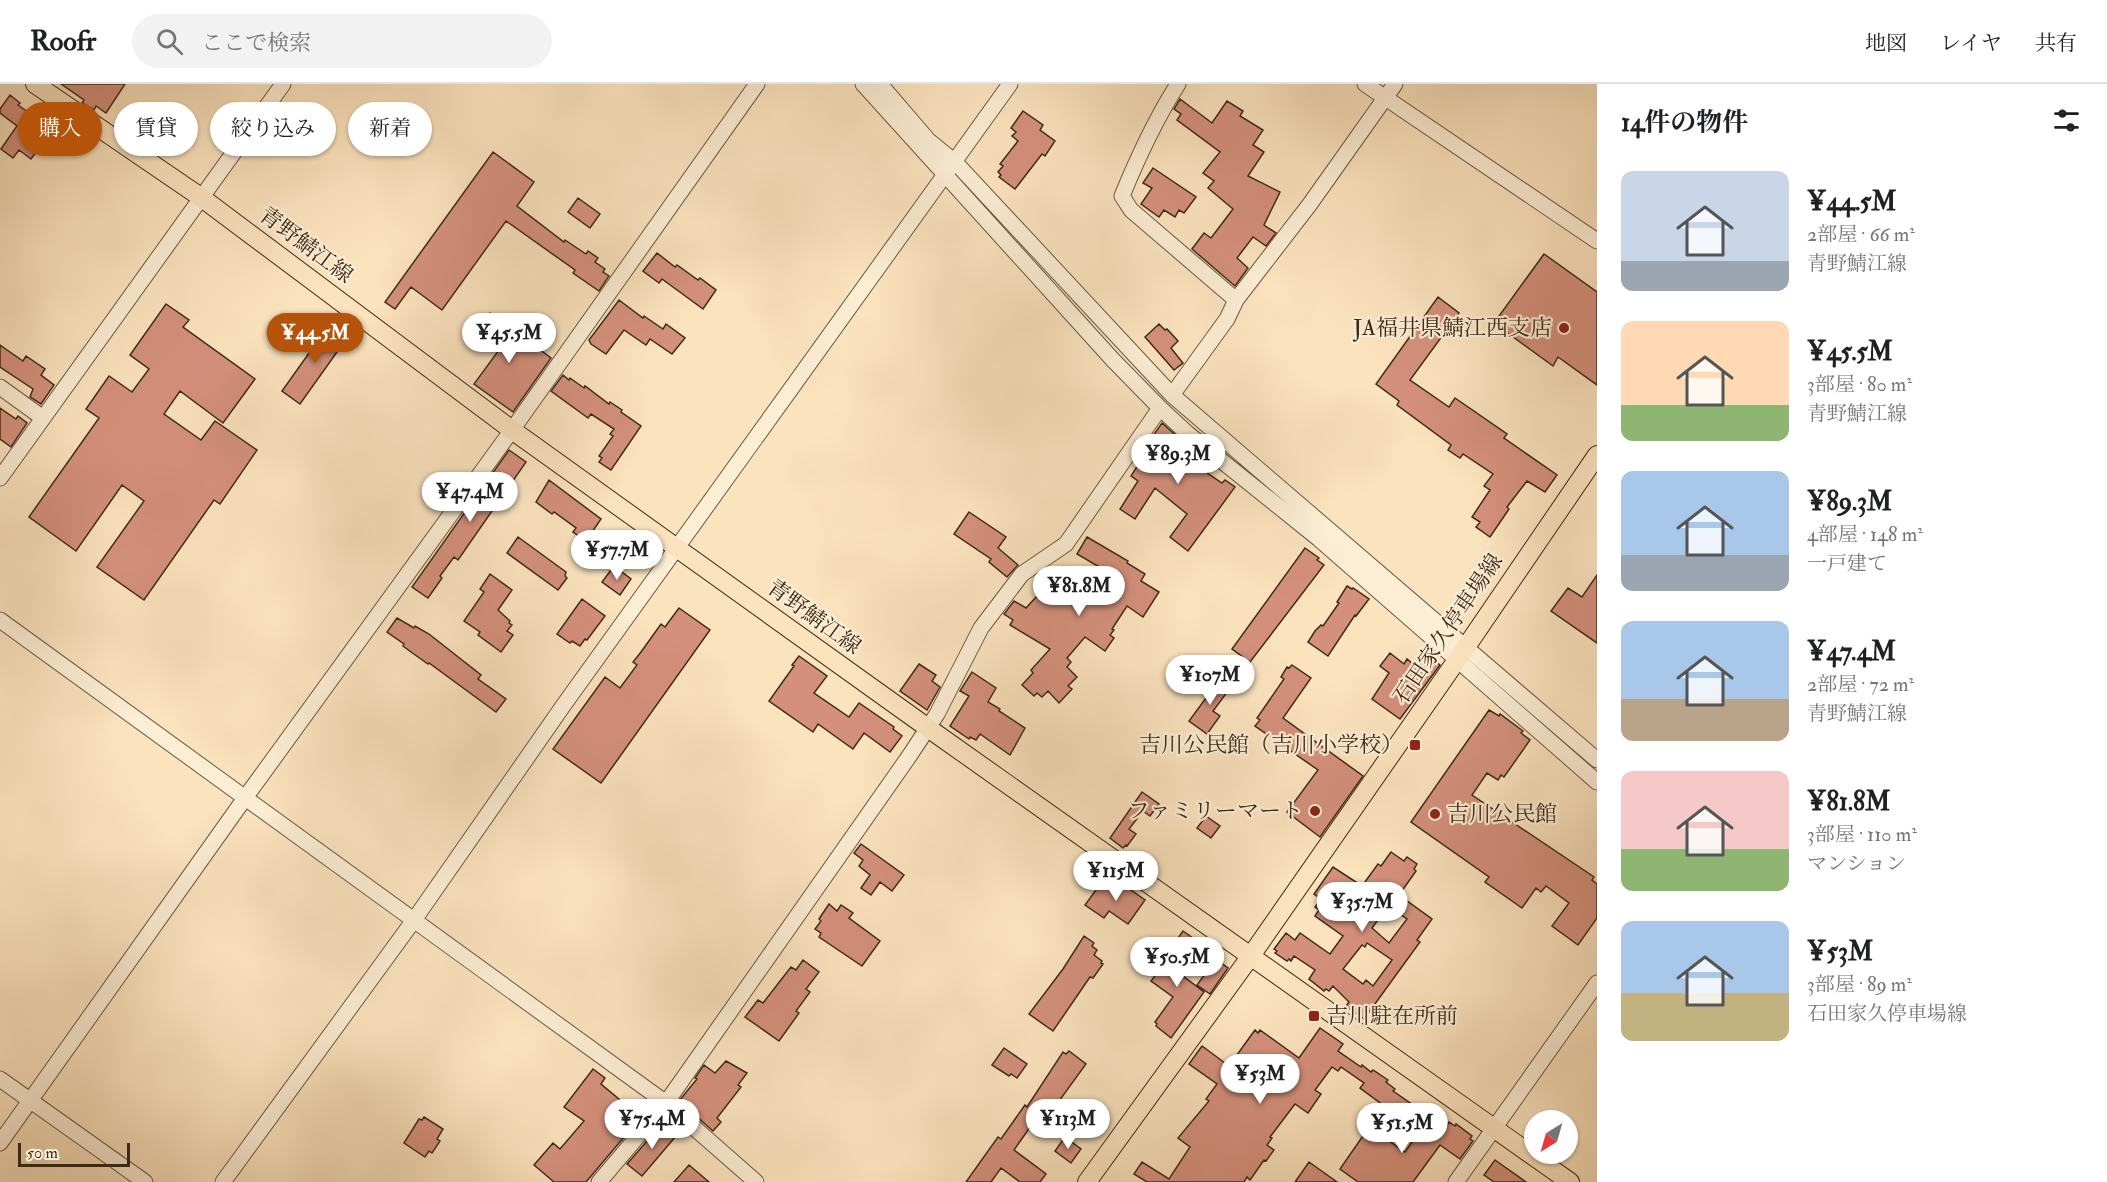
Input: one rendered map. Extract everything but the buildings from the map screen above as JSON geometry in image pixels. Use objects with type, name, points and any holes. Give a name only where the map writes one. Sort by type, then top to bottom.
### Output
[{"type":"main road","name":"青野鯖江線","points":[[35,84],[202,198],[512,430],[677,549],[1570,1182]]},
{"type":"main road","name":"石田家久停車場線","points":[[1087,1182],[1250,957],[1597,455]]},
{"type":"street","points":[[0,478],[283,84]]},
{"type":"street","points":[[0,1143],[245,798],[512,430],[757,84]]},
{"type":"street","points":[[862,84],[950,168],[1172,395],[1461,654],[1597,782]]},
{"type":"street","points":[[880,84],[1113,360],[1160,408],[1318,539],[1597,760]]},
{"type":"street","points":[[223,1182],[414,920],[563,706],[1010,84]]},
{"type":"street","points":[[1178,84],[1142,150],[1122,196],[1131,210],[1236,300]]},
{"type":"street","points":[[1365,84],[1597,241]]},
{"type":"street","points":[[1172,395],[1227,319],[1236,300],[1310,204],[1395,84]]},
{"type":"street","points":[[0,387],[43,418]]},
{"type":"street","points":[[599,1182],[666,1103],[910,755],[928,728],[981,628],[1022,574],[1066,544],[1160,408]]},
{"type":"street","points":[[0,620],[666,1103],[756,1182]]},
{"type":"street","points":[[1456,1182],[1597,983]]},
{"type":"street","points":[[0,1079],[145,1182]]},
{"type":"place","name":"JA福井県鯖江西支店","points":[[1564,328]]},
{"type":"place","name":"吉川公民館（吉川小学校）","points":[[1415,745]]},
{"type":"place","name":"ファミリーマート","points":[[1315,811]]},
{"type":"place","name":"吉川公民館","points":[[1435,814]]},
{"type":"place","name":"吉川駐在所前","points":[[1314,1016]]}]
